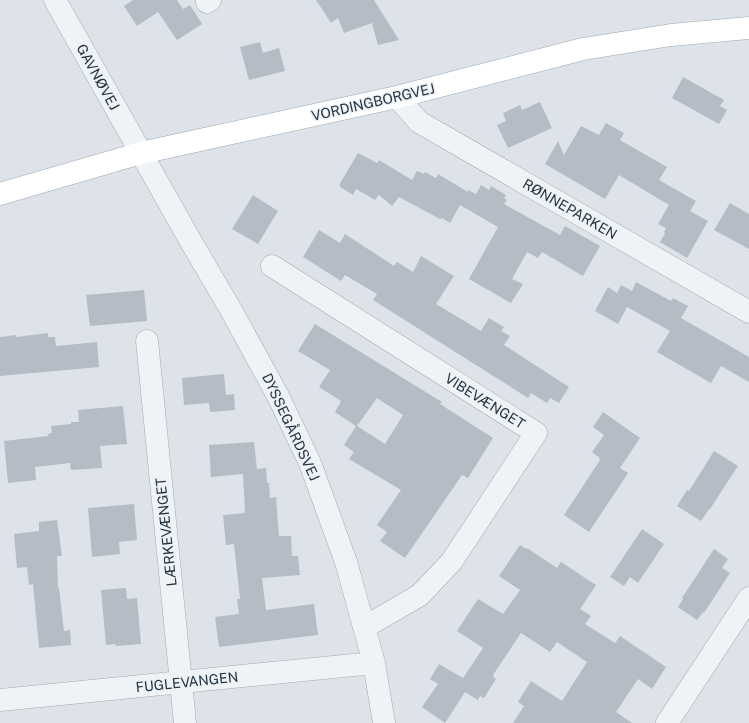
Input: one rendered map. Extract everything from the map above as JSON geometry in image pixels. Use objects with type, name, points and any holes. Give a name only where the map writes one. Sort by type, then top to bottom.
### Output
[{"type":"main road","name":"VORDINGBORGVEJ","points":[[0,194],[141,153],[397,97],[583,49],[671,35],[749,28]]},
{"type":"street","name":"GAVNØVEJ","points":[[55,0],[141,153]]},
{"type":"street","name":"RØNNEPARKEN","points":[[397,97],[418,122],[749,312]]},
{"type":"street","name":"DYSSEGÅRDSVEJ","points":[[141,153],[239,323],[278,396],[310,463],[346,562],[365,627],[374,663],[384,723]]},
{"type":"street","name":"VIBEVÆNGET","points":[[272,266],[536,433],[452,561],[420,595],[365,627]]},
{"type":"street","name":"LÆRKEVÆNGET","points":[[148,341],[185,723]]},
{"type":"street","points":[[668,723],[749,598]]},
{"type":"street","name":"FUGLEVANGEN","points":[[0,700],[374,663]]},
{"type":"building","points":[[133,0],[177,0],[183,9],[190,5],[202,24],[177,40],[158,12],[137,26],[124,6]]},
{"type":"building","points":[[316,0],[374,0],[399,40],[378,45],[372,23],[344,33],[338,18],[331,23]]},
{"type":"building","points":[[260,42],[263,53],[279,48],[285,71],[249,80],[240,47]]},
{"type":"building","points":[[683,77],[724,100],[720,106],[727,110],[719,124],[672,98]]},
{"type":"building","points":[[540,102],[552,128],[508,148],[497,125],[506,121],[503,113],[520,105],[522,110]]},
{"type":"building","points":[[606,123],[624,133],[620,140],[667,167],[659,180],[696,201],[690,211],[708,221],[687,258],[660,242],[666,228],[658,224],[669,205],[619,175],[605,199],[545,164],[558,141],[564,155],[581,126],[599,135]]},
{"type":"building","points":[[358,153],[377,163],[379,160],[412,180],[417,171],[424,174],[425,172],[436,178],[438,174],[468,192],[468,190],[476,194],[481,185],[489,190],[491,186],[506,195],[504,198],[507,200],[504,204],[560,235],[565,226],[600,246],[583,276],[542,252],[538,258],[527,252],[512,279],[523,284],[511,303],[469,279],[498,227],[460,205],[450,223],[399,197],[392,206],[379,195],[375,200],[356,189],[353,195],[339,185]]},
{"type":"building","points":[[253,195],[278,211],[258,244],[232,229]]},
{"type":"building","points":[[730,203],[749,214],[749,249],[714,230]]},
{"type":"building","points":[[319,230],[340,243],[345,234],[394,266],[397,262],[413,272],[421,256],[454,276],[436,304],[481,331],[489,318],[504,327],[501,331],[510,336],[504,345],[569,387],[559,403],[550,398],[547,403],[531,393],[528,398],[373,300],[377,294],[345,275],[341,281],[303,257]]},
{"type":"building","points":[[636,282],[671,301],[673,298],[688,306],[681,318],[749,357],[749,382],[721,366],[711,383],[657,352],[670,331],[627,307],[618,324],[595,311],[608,287],[617,293],[621,285],[632,291]]},
{"type":"building","points":[[144,290],[147,321],[90,326],[86,295]]},
{"type":"building","points":[[315,324],[442,402],[440,404],[493,438],[468,478],[462,475],[405,558],[380,541],[387,532],[377,525],[401,490],[349,459],[354,452],[344,445],[356,426],[335,412],[341,401],[319,387],[330,370],[298,351]],"holes":[[[377,398],[403,415],[385,444],[357,426]]]},
{"type":"building","points":[[48,333],[48,337],[55,337],[56,346],[97,342],[99,367],[0,376],[0,337],[16,335],[16,337]]},
{"type":"building","points":[[224,374],[226,395],[234,394],[235,410],[210,412],[209,403],[184,405],[182,378]]},
{"type":"building","points":[[123,406],[127,444],[100,446],[102,468],[71,470],[70,463],[35,467],[36,480],[8,483],[4,441],[48,436],[48,434],[52,433],[51,426],[79,422],[78,410]]},
{"type":"building","points":[[603,412],[640,438],[620,468],[628,473],[589,532],[564,515],[600,460],[600,458],[592,452],[604,435],[593,427]]},
{"type":"building","points":[[254,442],[257,469],[266,468],[270,498],[276,497],[279,536],[291,536],[292,556],[298,556],[300,575],[262,578],[266,610],[314,604],[318,635],[219,647],[215,617],[239,614],[237,599],[240,599],[234,544],[226,545],[223,515],[245,513],[243,474],[211,477],[209,445]]},
{"type":"building","points":[[714,451],[738,466],[701,521],[677,506],[687,490],[689,491]]},
{"type":"building","points":[[134,504],[137,540],[119,542],[120,554],[92,557],[88,508]]},
{"type":"building","points":[[57,520],[62,556],[57,556],[58,588],[64,631],[70,630],[71,645],[39,648],[33,584],[29,585],[27,567],[17,568],[14,534],[39,531],[39,522]]},
{"type":"building","points":[[642,529],[664,544],[638,583],[630,577],[624,586],[610,577]]},
{"type":"building","points":[[520,545],[557,568],[561,562],[596,585],[580,609],[591,616],[585,624],[615,643],[620,636],[666,667],[652,689],[638,679],[616,712],[632,723],[513,723],[524,706],[518,702],[531,681],[562,701],[587,662],[557,642],[550,652],[521,633],[493,675],[496,679],[484,698],[480,696],[478,700],[465,692],[445,723],[422,707],[438,684],[430,679],[439,664],[463,678],[483,648],[457,631],[478,599],[503,614],[520,590],[499,576]]},
{"type":"building","points":[[714,549],[728,559],[722,568],[730,573],[704,613],[703,612],[697,620],[678,607],[683,599],[682,598]]},
{"type":"building","points":[[126,588],[127,599],[137,598],[141,644],[116,646],[115,644],[106,645],[101,590]]}]
